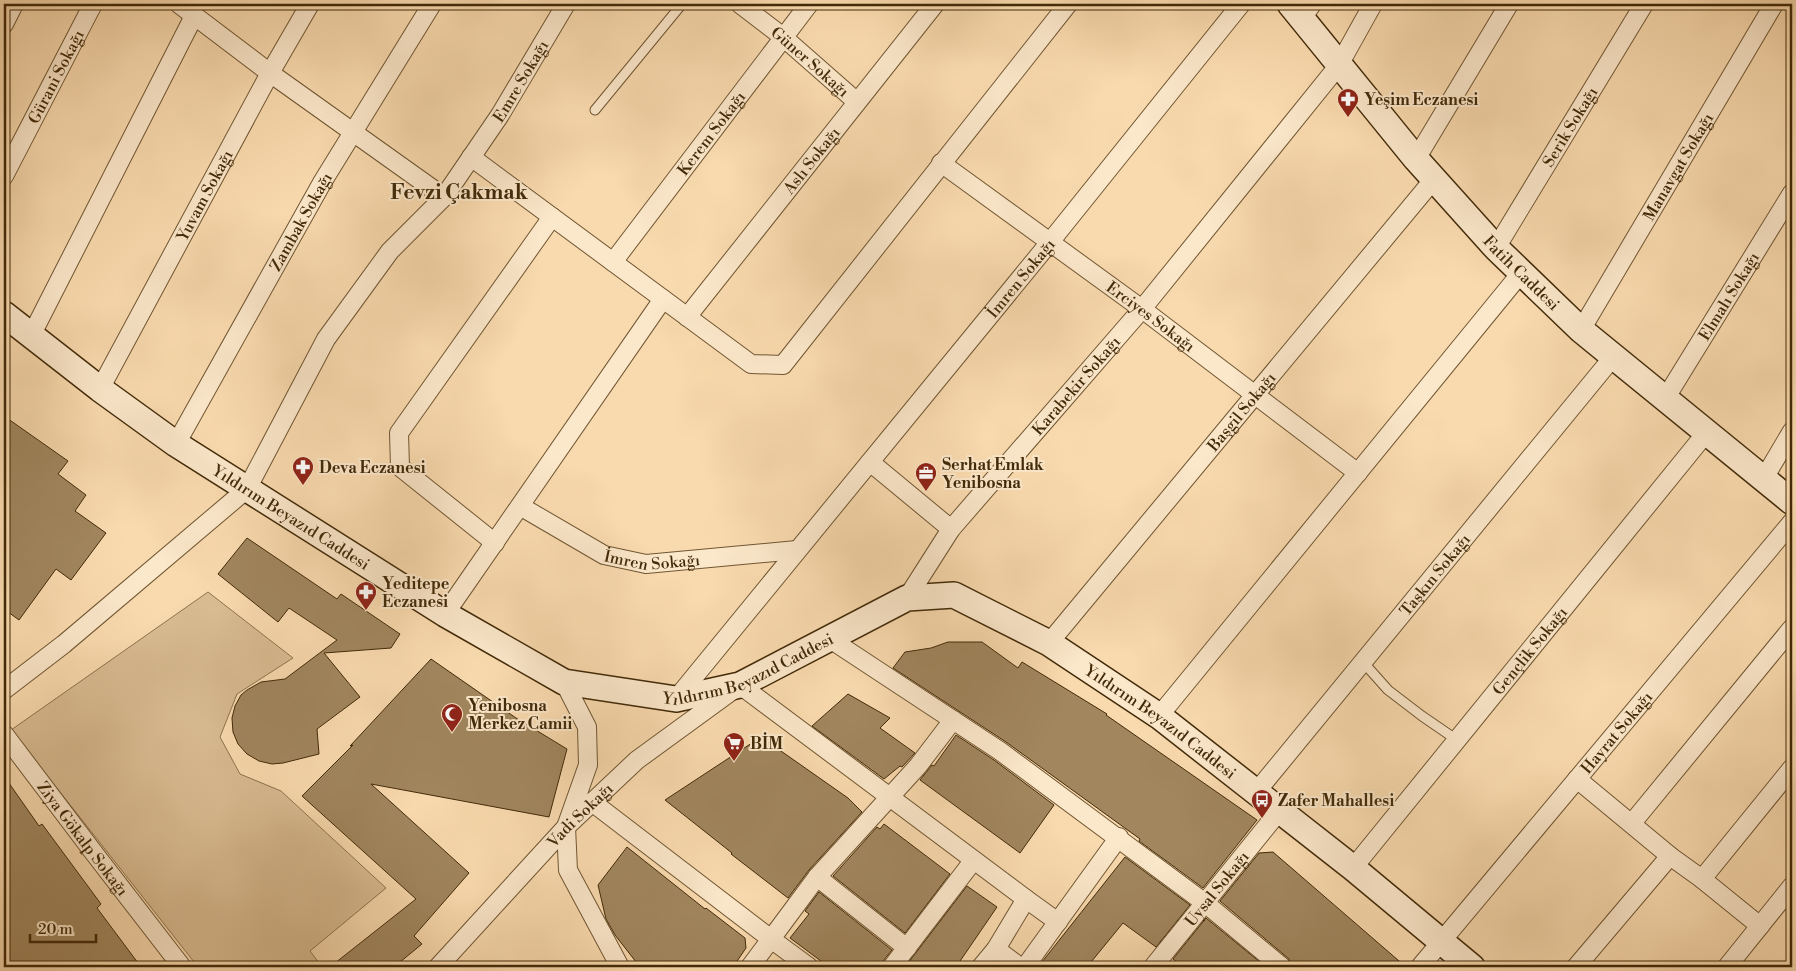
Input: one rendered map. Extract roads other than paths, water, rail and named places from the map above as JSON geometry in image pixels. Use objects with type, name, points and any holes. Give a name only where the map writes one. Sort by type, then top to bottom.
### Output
[{"type":"main road","name":"Fatih Caddesi","points":[[1302,9],[1339,65],[1434,179],[1496,248],[1581,330],[1792,502]]},
{"type":"main road","name":"Yıldırım Beyazıd Caddesi","points":[[4,314],[100,389],[176,444],[445,614],[564,682],[676,699],[740,685],[907,598],[954,595],[1049,642],[1159,716],[1353,868],[1472,967]]},
{"type":"street","points":[[4,24],[14,4]]},
{"type":"street","name":"Gürani Sokağı","points":[[4,176],[93,4]]},
{"type":"street","points":[[179,4],[270,73],[354,131],[444,197]]},
{"type":"street","name":"Yuvam Sokağı","points":[[100,389],[270,73],[310,4]]},
{"type":"street","name":"Zambak Sokağı","points":[[176,444],[323,181],[432,4]]},
{"type":"street","name":"Emre Sokağı","points":[[247,489],[326,339],[390,251],[444,197],[500,114],[566,4]]},
{"type":"street","name":"Güner Sokağı","points":[[740,4],[784,37],[857,102]]},
{"type":"street","name":"Kerem Sokağı","points":[[613,262],[809,4]]},
{"type":"street","name":"Aslı Sokağı","points":[[688,317],[934,4]]},
{"type":"street","points":[[471,157],[750,364],[783,365],[1068,4]]},
{"type":"street","name":"İmren Sokağı","points":[[676,699],[1050,242],[1241,4]]},
{"type":"street","name":"Karabekir Sokağı","points":[[907,598],[951,529],[1142,309],[1339,65],[1373,4]]},
{"type":"street","points":[[1416,158],[1509,4]]},
{"type":"street","name":"Serik Sokağı","points":[[1496,248],[1644,4]]},
{"type":"street","name":"Manavgat Sokağı","points":[[1581,330],[1774,4]]},
{"type":"street","points":[[31,336],[194,16]]},
{"type":"street","name":"Erciyes Sokağı","points":[[941,163],[1142,309],[1358,473]]},
{"type":"street","name":"Başgil Sokağı","points":[[1049,642],[1434,179]]},
{"type":"street","name":"Elmalı Sokağı","points":[[1665,399],[1792,193]]},
{"type":"street","points":[[494,543],[400,467],[399,433],[552,217]]},
{"type":"street","points":[[1159,716],[1521,273]]},
{"type":"street","points":[[445,614],[663,299]]},
{"type":"street","name":"Taşkın Sokağı","points":[[1257,792],[1613,357]]},
{"type":"street","points":[[1763,480],[1792,431]]},
{"type":"street","name":"Gençlik Sokağı","points":[[1353,868],[1706,433]]},
{"type":"street","points":[[870,462],[951,529]]},
{"type":"street","points":[[4,690],[64,644],[247,489]]},
{"type":"street","name":"İmren Sokağı","points":[[520,506],[604,555],[646,564],[798,550]]},
{"type":"street","name":"Hayrat Sokağı","points":[[1420,967],[1792,522]]},
{"type":"street","points":[[1632,822],[1792,628]]},
{"type":"street","points":[[830,639],[1000,751],[1205,903],[1282,967]]},
{"type":"street","points":[[564,682],[587,727],[588,765],[566,827],[568,870],[620,967]]},
{"type":"street","points":[[740,685],[889,796],[972,861],[1058,922]]},
{"type":"street","name":"Vadi Sokağı","points":[[438,967],[566,827],[592,802],[637,760],[740,685]]},
{"type":"street","points":[[750,967],[817,877],[918,766],[952,720]]},
{"type":"street","name":"Ziya Gökalp Sokağı","points":[[4,734],[182,967]]},
{"type":"street","points":[[1702,879],[1792,768]]},
{"type":"street","points":[[1577,779],[1632,822],[1670,856],[1760,926]]},
{"type":"street","points":[[592,802],[809,967]]},
{"type":"street","name":"Uysal Sokağı","points":[[1153,967],[1280,810]]},
{"type":"street","points":[[1025,967],[1119,838]]},
{"type":"street","points":[[1576,967],[1670,856]]},
{"type":"street","points":[[892,967],[972,861]]},
{"type":"street","points":[[817,877],[907,948]]},
{"type":"street","points":[[1726,967],[1792,886]]},
{"type":"street","points":[[981,967],[996,949],[1026,899]]},
{"type":"street","points":[[996,949],[1020,967]]},
{"type":"lane","points":[[595,110],[682,4]]},
{"type":"lane","points":[[1363,662],[1388,690],[1457,740]]},
{"type":"place","name":"Yeşim Eczanesi","points":[[1348,118]]},
{"type":"place","name":"Deva Eczanesi","points":[[303,486]]},
{"type":"place","name":"Serhat Emlak Yenibosna","points":[[926,492]]},
{"type":"place","name":"Yeditepe Eczanesi","points":[[366,611]]},
{"type":"place","name":"Yenibosna Merkez Camii","points":[[452,733]]},
{"type":"place","name":"BİM","points":[[734,762]]},
{"type":"place","name":"Zafer Mahallesi","points":[[1262,819]]},
{"type":"district","name":"Fevzi Çakmak","points":[[459,192]]}]
